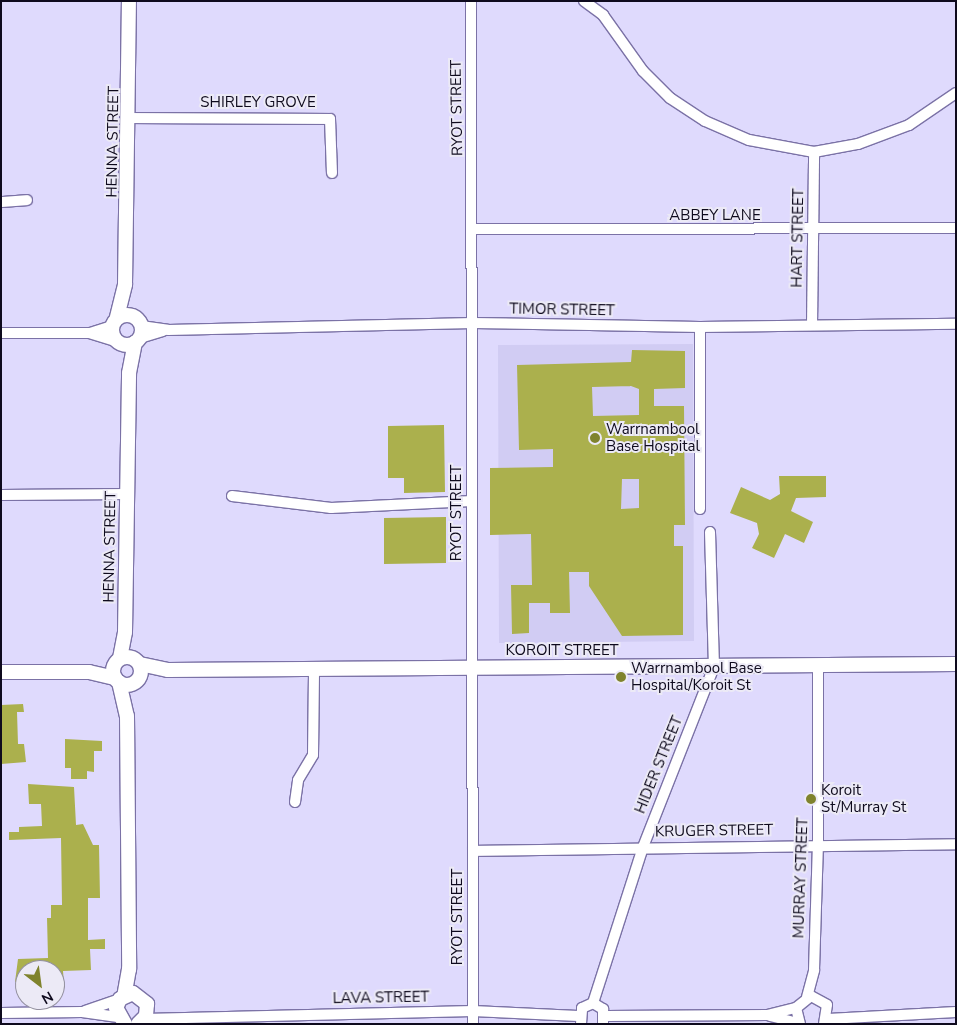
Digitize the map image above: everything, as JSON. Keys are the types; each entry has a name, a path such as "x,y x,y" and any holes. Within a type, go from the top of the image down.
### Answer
{"street":[{"name":"HENNA STREET","path":"127,661 125,632 131,335 125,284 130,118 129,1"},
{"name":"RYOT STREET","path":"470,1 474,229 472,322 473,1024"},
{"path":"584,1 603,15 649,78 686,109 749,140 814,152 888,135 936,110 956,93"},
{"name":"SHIRLEY GROVE","path":"130,118 330,119 332,173"},
{"name":"HART STREET","path":"812,325 814,152"},
{"path":"1,202 27,200"},
{"name":"ABBEY LANE","path":"474,229 814,232 956,228"},
{"name":"HENNA STREET","path":"115,322 125,284"},
{"path":"115,322 131,335"},
{"path":"115,322 131,335"},
{"name":"TIMOR STREET","path":"89,333 115,322"},
{"name":"TIMOR STREET","path":"1,332 131,335 168,330 472,322 700,328 956,324"},
{"path":"700,328 700,509"},
{"path":"1,495 127,494"},
{"path":"232,496 331,508 472,501"},
{"name":"HIDER STREET","path":"593,1003 643,848 714,667 710,532"},
{"path":"89,672 127,661"},
{"path":"1,1013 82,1012 122,1022 122,997 129,969 127,716 117,680 127,661"},
{"path":"127,661 137,681 127,716"},
{"name":"KOROIT STREET","path":"127,661 168,670 473,667 818,668 956,664"},
{"name":"MURRAY STREET","path":"818,668 818,844 814,970 819,998"},
{"name":"KOROIT STREET","path":"137,681 168,670"},
{"path":"295,802 298,780 313,755 314,670"},
{"path":"1,672 89,672 117,680 137,681"},
{"name":"KRUGER STREET","path":"473,851 818,844 956,844"},
{"path":"129,969 141,996 142,1020"},
{"name":"MURRAY STREET","path":"807,997 814,970"},
{"path":"82,1012 122,997 141,996"},
{"path":"580,1020 585,1005 593,1003 604,1020 767,1015 796,1008 807,997 819,998 827,1017 857,1014 956,1012"},
{"path":"767,1015 800,1023 796,1008"},
{"name":"LAVA STREET","path":"142,1020 184,1016 473,1011 580,1020"}],"shaded area":[{"name":"Warrnambool Base Hospital","path":"693,344 694,641 499,643 498,345"}],"building":[{"name":"Warrnambool Base Hospital","path":"632,350 685,351 685,388 654,389 654,406 684,406 685,525 674,525 674,546 683,546 683,635 622,636 589,586 589,572 569,572 570,613 550,613 550,603 529,603 529,633 512,634 511,585 532,585 531,534 490,535 490,468 553,467 553,449 519,450 517,365 631,362","holes":["631,386 639,389 639,415 593,416 592,387","622,479 639,479 639,508 621,509"]},
{"path":"444,425 445,492 404,493 404,478 388,478 388,426"},
{"path":"779,476 826,476 826,497 796,498 791,511 813,522 804,543 785,534 774,558 752,548 759,534 757,523 730,513 741,487 770,500 780,494"},
{"path":"446,517 446,563 384,564 384,518"},
{"path":"23,704 24,712 17,712 18,744 24,744 26,762 1,764 1,705"},
{"path":"65,739 102,741 102,751 94,751 94,772 87,771 87,779 71,779 71,768 65,768"},
{"path":"28,784 74,787 76,825 83,824 93,845 99,845 100,898 88,898 88,940 105,939 105,949 90,949 91,970 65,971 65,960 18,960 48,958 47,918 51,918 51,905 62,905 61,838 9,840 9,832 19,832 19,827 42,826 41,804 29,804"}],"place":[{"name":"Warrnambool Base Hospital","path":"595,438"},
{"name":"Warrnambool Base Hospital/Koroit St","path":"621,677"},
{"name":"Koroit St/Murray St","path":"811,799"}]}
